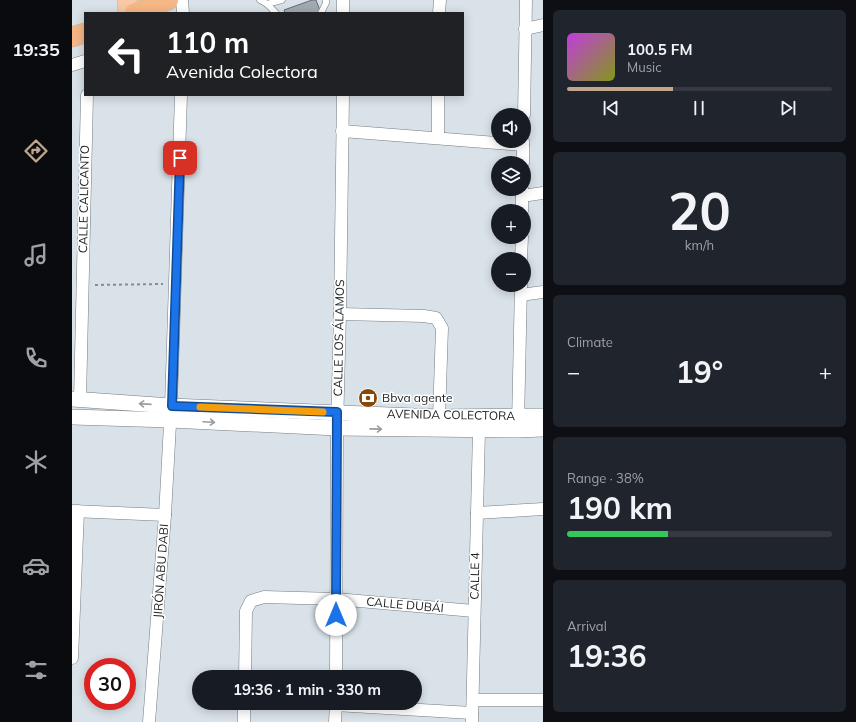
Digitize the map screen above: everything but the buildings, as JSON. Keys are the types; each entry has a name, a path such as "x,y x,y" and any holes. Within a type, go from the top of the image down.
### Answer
{"highway":[{"path":"137,12 168,0"}],"main road":[{"path":"127,0 127,12"}],"street":[{"path":"182,0 183,12"},
{"path":"343,0 343,12"},
{"path":"439,12 440,0"},
{"path":"524,108 526,0"},
{"path":"525,29 543,25"},
{"path":"72,65 84,61"},
{"name":"CALLE CALICANTO","path":"76,400 82,285 78,229 87,96"},
{"name":"JIRÓN ABU DABI","path":"149,722 165,515 171,413 181,96"},
{"name":"CALLE LOS ÁLAMOS","path":"336,670 337,412 340,314 342,96"},
{"path":"438,96 438,138"},
{"path":"342,131 491,141"},
{"path":"531,192 543,193"},
{"path":"531,291 543,292"},
{"path":"518,424 521,292"},
{"path":"340,314 424,316 436,318 442,328 440,417"},
{"name":"AVENIDA COLECTORA","path":"76,400 171,413 337,428 479,430 518,424 543,416"},
{"name":"AVENIDA COLECTORA","path":"72,417 171,413 337,412 440,417 518,424 543,429"},
{"name":"CALLE 4","path":"472,717 479,430"},
{"path":"477,512 543,509"},
{"path":"72,658 75,511 165,515"},
{"name":"CALLE DUBÁI","path":"244,670 246,611 251,602 264,597 336,599 474,611"},
{"path":"472,700 543,700"},
{"path":"244,710 244,722"},
{"path":"335,722 336,710"},
{"path":"399,710 472,717"}],"lane":[{"path":"260,0 267,4 275,12"},
{"path":"267,4 282,0"},
{"path":"322,12 326,0"}],"path":[{"path":"82,285 176,284"}],"slow traffic":[{"path":"200,407 323,412"}],"place":[{"name":"Bbva agente","path":"368,398"}],"route":[{"path":"180,158 172,406 337,412 336,615"}]}
